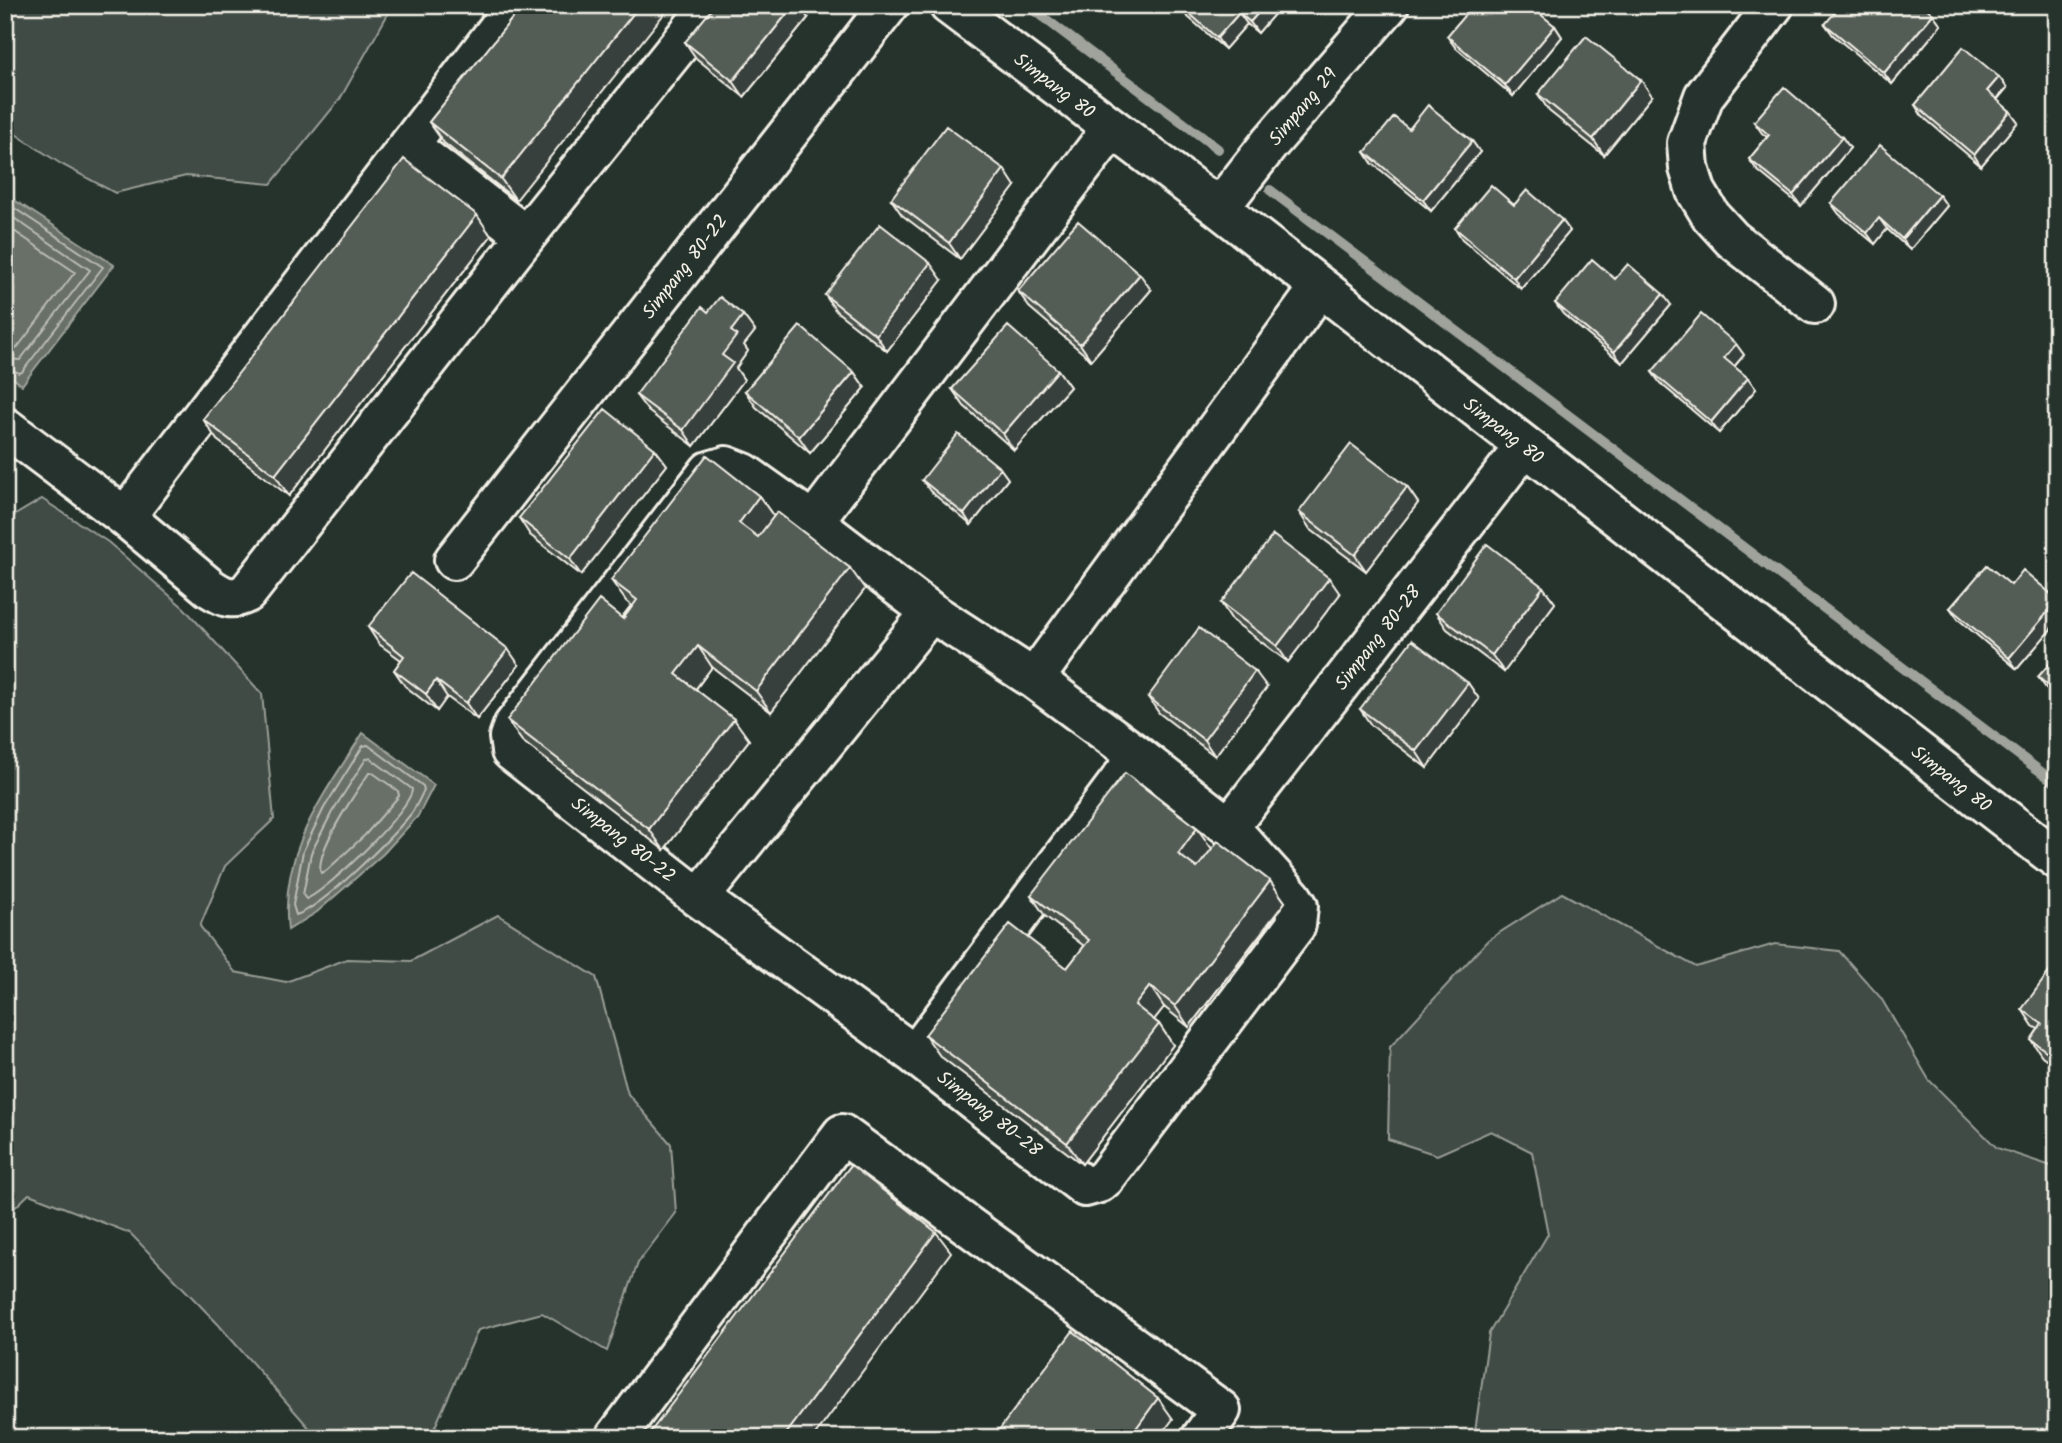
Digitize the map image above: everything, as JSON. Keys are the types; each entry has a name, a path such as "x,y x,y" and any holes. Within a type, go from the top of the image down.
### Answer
{"street":[{"path":"125,517 516,5"},
{"path":"5,427 125,517 210,588 225,597 236,598 247,593 526,236 711,5"},
{"name":"Simpang 80-22","path":"454,560 889,5"},
{"name":"Simpang 80","path":"949,5 1219,208 2057,859"},
{"name":"Simpang 29","path":"1219,208 1270,143 1389,5"},
{"path":"1774,5 1704,96 1687,143 1689,168 1696,191 1732,239 1815,304"},
{"path":"813,522 1112,128"},
{"path":"409,145 526,236"},
{"path":"1034,679 1320,287"},
{"name":"Simpang 80-28","path":"1229,827 1525,446"},
{"name":"Simpang 80-22","path":"699,898 512,751 509,737 513,726 709,471 726,467 744,473 931,612 1034,679"},
{"path":"931,612 699,898 915,1055 1138,756"},
{"name":"Simpang 80-28","path":"915,1055 1086,1187 1099,1183 1296,925 1297,906 1292,897 1229,827 1034,679"},
{"path":"619,1436 842,1134 1221,1410 1201,1438"}],"shaded area":[{"path":"5,5 393,5 340,99 271,184 186,176 115,193 61,164 5,127"},
{"path":"42,499 108,542 184,608 262,694 274,819 225,866 200,926 235,972 286,982 347,959 411,961 498,915 596,977 628,1094 671,1144 676,1213 638,1263 607,1351 542,1313 478,1330 430,1438 318,1438 217,1323 130,1233 29,1194 5,1217 5,521"},
{"path":"1562,893 1696,967 1775,944 1839,951 1881,998 1929,1080 1997,1148 2057,1168 2057,1438 1474,1438 1489,1333 1548,1234 1532,1152 1491,1131 1437,1155 1388,1139 1390,1047 1488,940"}],"water":[{"path":"5,194 114,265 22,385 5,372"},
{"path":"363,733 434,785 418,816 383,854 317,912 288,930 287,901 297,850 319,802"}],"building":[{"path":"523,5 640,5 501,179 429,122"},
{"path":"715,5 794,5 733,81 685,42"},
{"path":"1180,5 1265,5 1250,22 1239,13 1217,38"},
{"path":"1473,5 1481,5 1491,13 1497,5 1529,5 1555,26 1505,85 1447,36"},
{"path":"1841,5 1923,5 1933,14 1884,73 1825,24"},
{"path":"1586,36 1641,80 1593,139 1538,94"},
{"path":"1963,47 1999,77 1987,91 2010,111 1974,155 1915,105"},
{"path":"1784,87 1842,137 1793,195 1749,159 1769,135 1754,122"},
{"path":"1428,105 1472,141 1423,200 1365,152 1394,117 1409,129"},
{"path":"946,126 1004,169 949,243 891,199"},
{"path":"1880,145 1939,195 1902,239 1879,218 1867,233 1831,203"},
{"path":"404,159 477,215 275,475 203,419"},
{"path":"1491,185 1514,205 1527,190 1562,220 1514,278 1455,228"},
{"path":"1078,221 1140,274 1080,344 1018,291"},
{"path":"880,224 930,263 876,335 825,295"},
{"path":"1592,259 1615,279 1628,264 1663,294 1614,352 1555,303"},
{"path":"720,297 743,315 731,331 737,335 722,355 733,363 683,430 636,395 702,307 708,312"},
{"path":"1701,314 1736,344 1724,358 1748,378 1711,422 1652,372"},
{"path":"800,326 854,372 799,437 745,391"},
{"path":"1008,326 1058,370 1003,434 952,389"},
{"path":"2057,408 2057,423 2049,418"},
{"path":"605,409 655,449 570,559 519,518"},
{"path":"958,434 1000,468 964,514 922,480"},
{"path":"1351,444 1407,487 1355,555 1299,512"},
{"path":"707,455 759,496 739,523 758,537 777,512 850,568 756,691 698,646 676,674 734,719 649,829 507,720 599,600 623,619 637,600 611,580"},
{"path":"1273,535 1329,578 1277,646 1221,603"},
{"path":"1487,544 1543,587 1492,655 1436,613"},
{"path":"1987,565 2011,585 2023,570 2057,599 2009,658 1950,608"},
{"path":"411,573 508,649 466,703 436,680 426,694 394,670 404,656 368,627"},
{"path":"1199,628 1255,671 1204,740 1148,697"},
{"path":"1412,640 1468,683 1416,751 1360,709"},
{"path":"2057,655 2057,693 2038,677"},
{"path":"1125,773 1197,828 1178,854 1197,868 1218,841 1270,881 1175,1006 1150,986 1135,1005 1159,1024 1067,1143 925,1035 1010,924 1067,968 1089,940 1031,895"},
{"path":"2052,968 2057,972 2057,1059 2031,1040 2042,1024 2022,1009"},
{"path":"851,1165 936,1232 783,1438 646,1438"},
{"path":"1073,1331 1158,1398 1129,1438 993,1438"}],"waterway":[{"path":"1027,5 1218,149"},
{"path":"1270,190 2057,784"}]}
